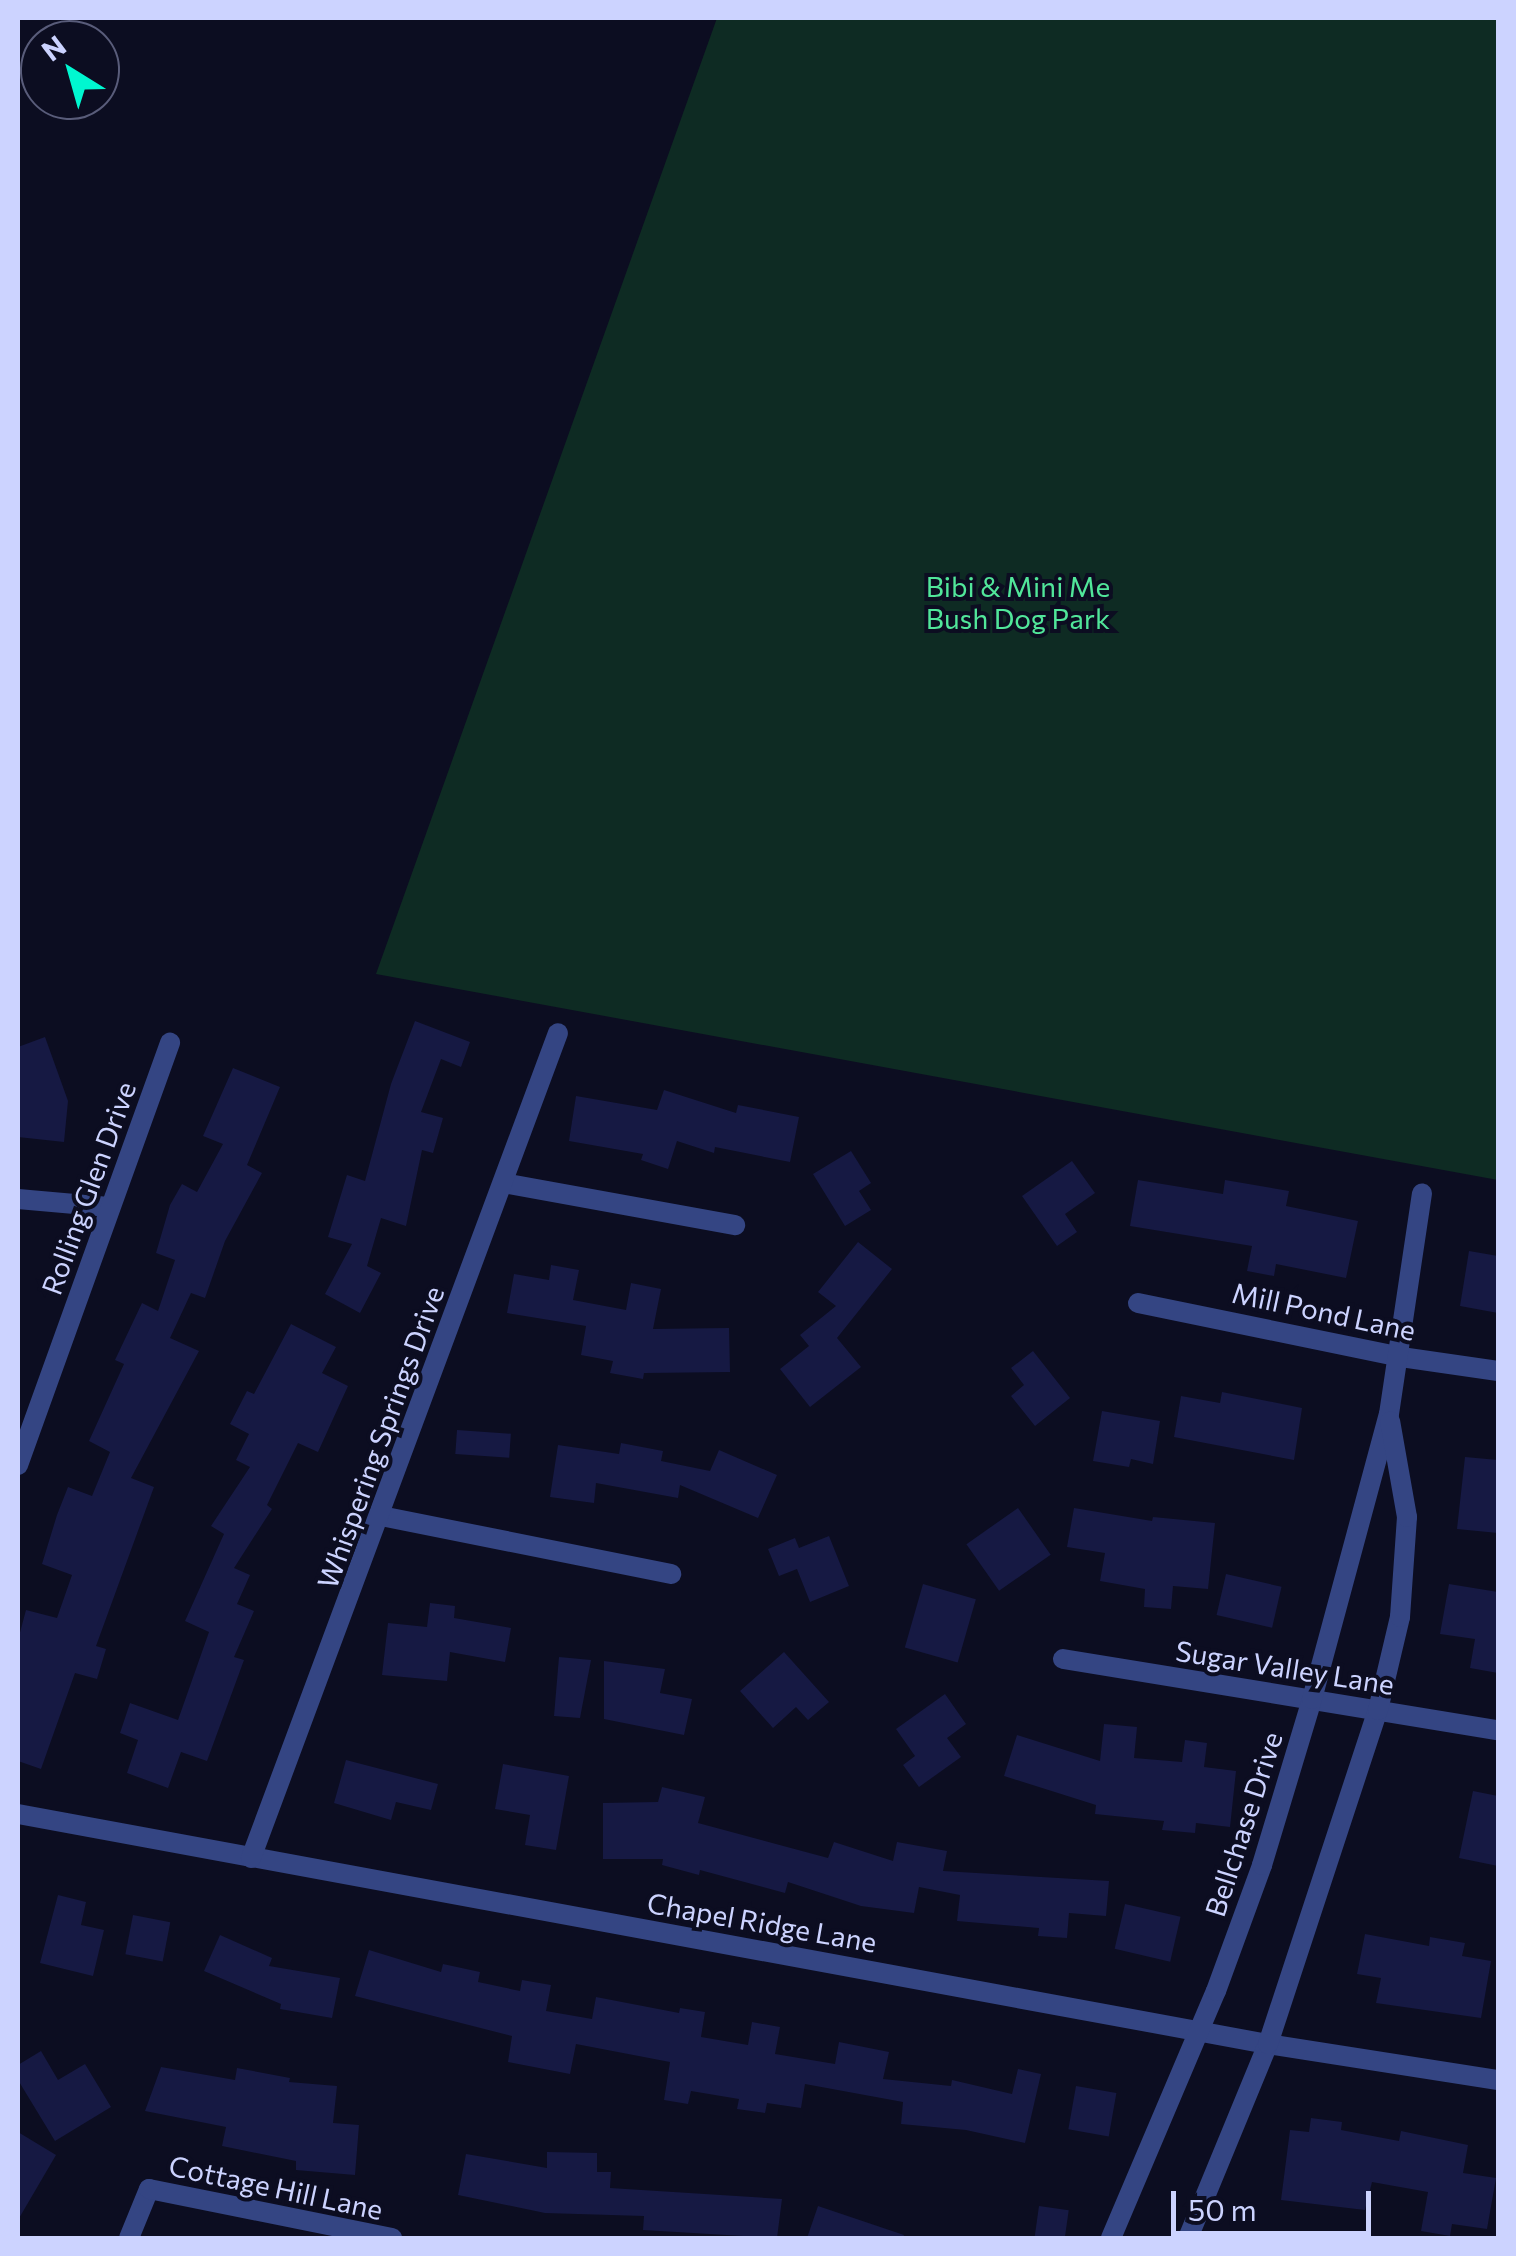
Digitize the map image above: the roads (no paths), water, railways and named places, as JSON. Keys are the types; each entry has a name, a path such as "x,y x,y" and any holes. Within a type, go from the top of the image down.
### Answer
{"street":[{"name":"Whispering Springs Drive","path":"251,1858 558,1032"},
{"name":"Rolling Glen Drive","path":"18,1465 170,1043"},
{"path":"503,1183 734,1225"},
{"name":"Bellchase Drive","path":"1112,2238 1201,2029 1262,1865 1312,1700 1389,1414 1401,1356 1422,1193"},
{"path":"18,1199 109,1207"},
{"name":"Mill Pond Lane","path":"1138,1304 1401,1356 1498,1371"},
{"name":"Bellchase Drive","path":"1188,2238 1268,2044 1378,1710 1400,1617 1407,1516 1389,1414"},
{"path":"381,1516 672,1574"},
{"name":"Sugar Valley Lane","path":"1063,1658 1498,1730"},
{"name":"Chapel Ridge Lane","path":"18,1814 1268,2044 1498,2080"},
{"name":"Cottage Hill Lane","path":"129,2238 150,2189 392,2238"}],"park label":[{"name":"Bibi & Mini Me Bush Dog Park","path":"1018,602"}]}
